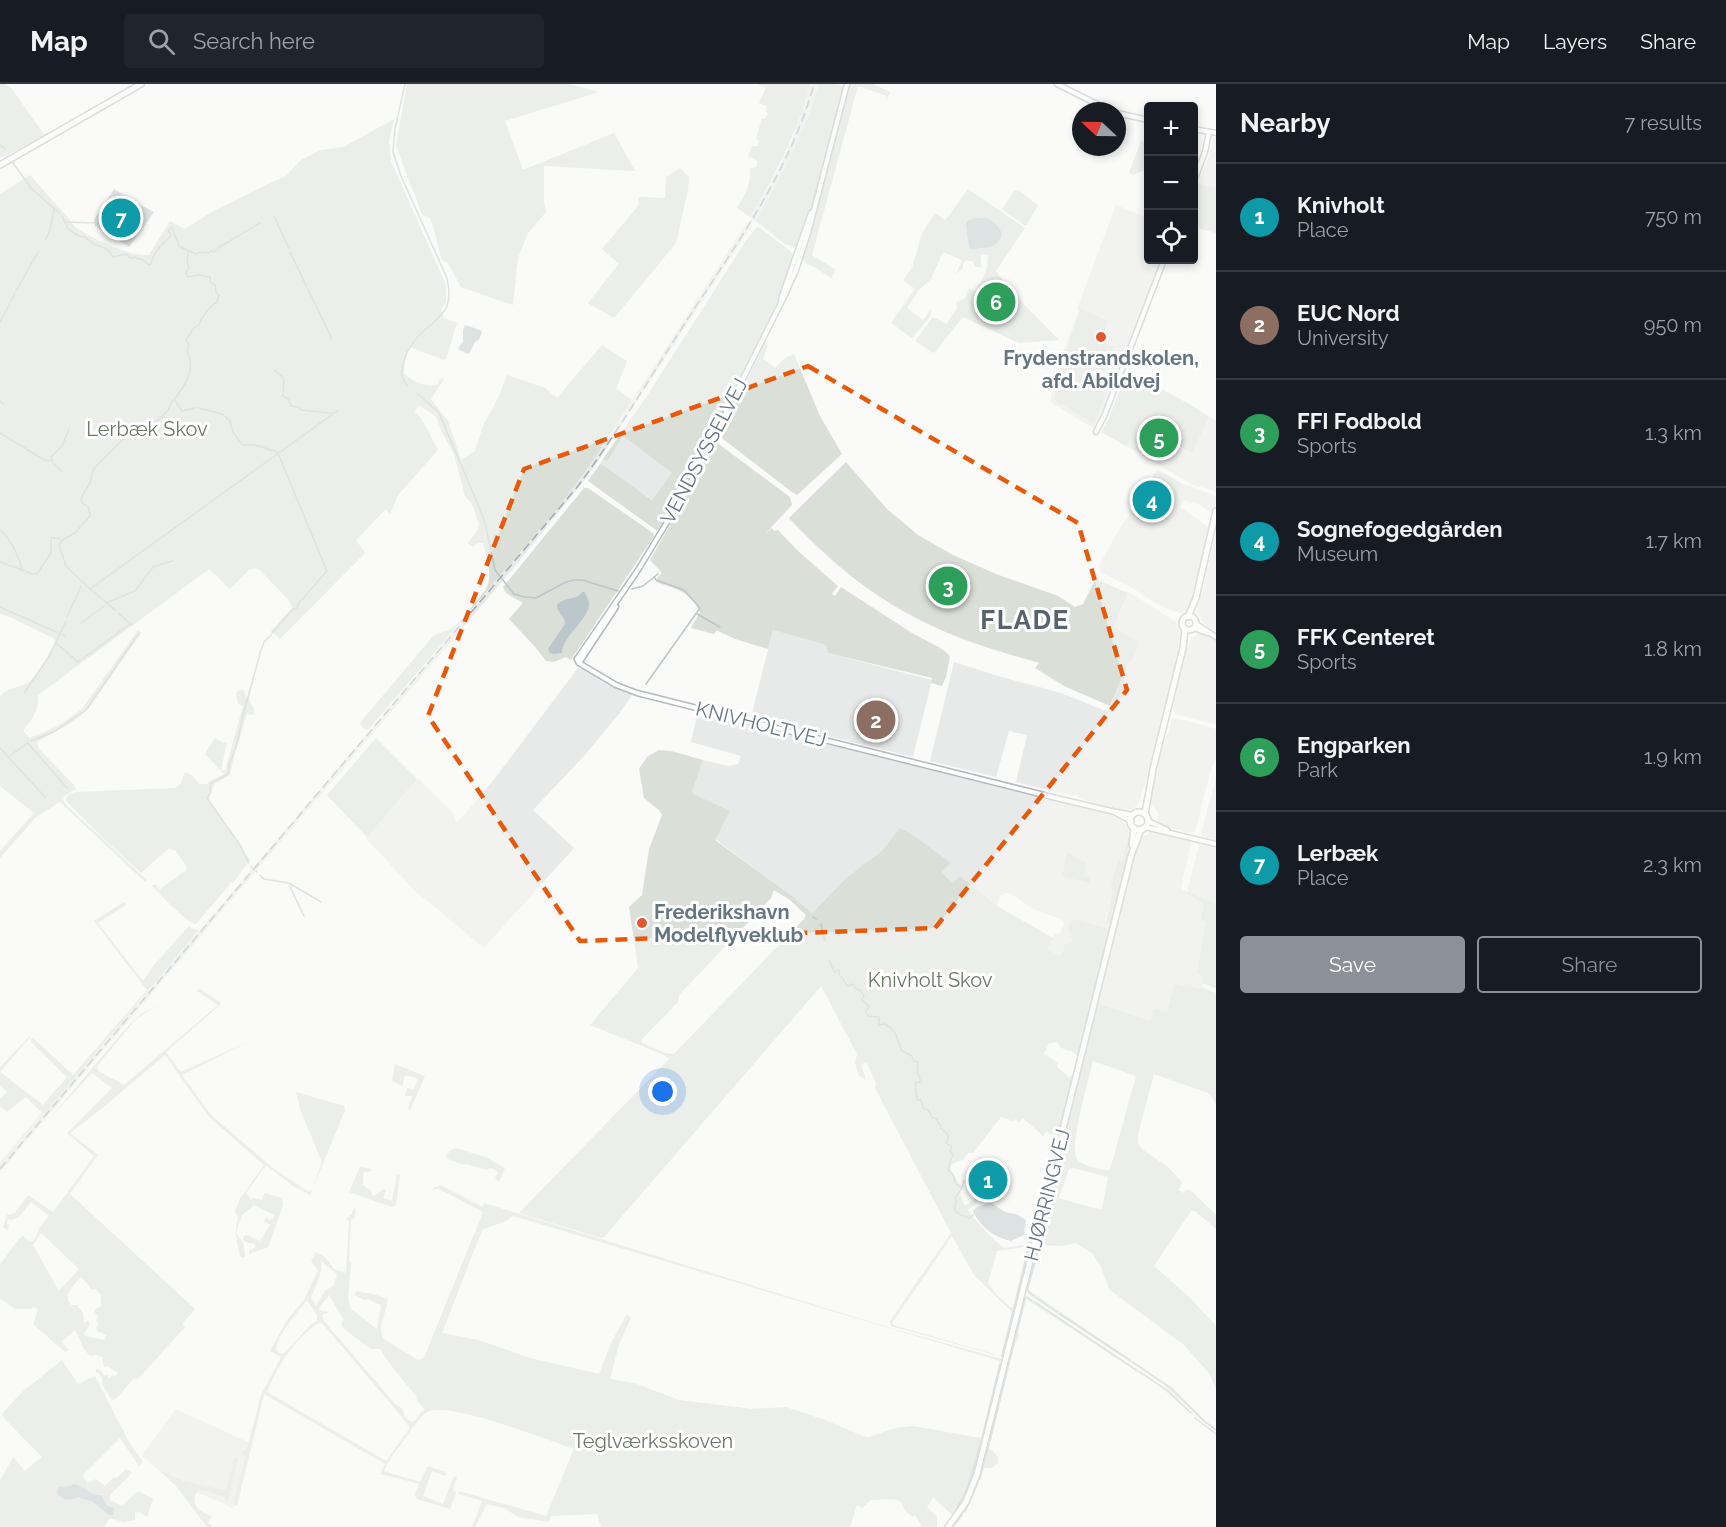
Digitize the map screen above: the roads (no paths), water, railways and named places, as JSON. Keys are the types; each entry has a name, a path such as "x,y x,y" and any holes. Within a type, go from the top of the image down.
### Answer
{"main road":[{"path":"0,165 141,84"},
{"path":"1148,821 1145,814 1149,786 1183,648 1191,628 1190,617 1216,511"},
{"path":"1210,540 1216,525"},
{"path":"1190,617 1184,619 1182,623 1191,628"},
{"path":"1140,828 1131,821 1149,786"},
{"path":"1136,813 1145,814"},
{"name":"HJØRRINGVEJ","path":"948,1527 966,1502 977,1474 1131,856 1140,828 1148,821"}],"street":[{"name":"VENDSYSSELVEJ","path":"579,661 689,486 784,297 808,233 847,84"},
{"path":"1057,84 1093,102"},
{"path":"1126,115 1144,119"},
{"path":"1198,130 1216,133"},
{"path":"1198,169 1209,132"},
{"path":"1096,432 1162,264"},
{"path":"1191,628 1216,637"},
{"name":"KNIVHOLTVEJ","path":"579,661 616,685 650,696 1111,811 1136,813"},
{"name":"KNIVHOLTVEJ","path":"1111,811 1131,821"},
{"path":"1148,821 1170,833"},
{"path":"1140,828 1216,844"}],"waterway":[{"path":"405,84 395,129 393,152 401,176 447,278 449,294 445,310 408,350 402,368 402,374 408,386"},
{"path":"0,145 5,149"},
{"path":"13,163 31,188 59,213"},
{"path":"46,239 54,209"},
{"path":"62,216 68,229 108,250 113,257 127,254 130,258 142,259 149,265 158,249 170,237 168,231 172,227 179,246 189,251 187,259 189,268 186,272 188,277 198,275 210,277 210,282 215,285 216,293 219,295 217,302 206,312 199,325 194,328 186,340 189,346 187,350 190,357 190,372 170,407 160,419 150,426 129,435 95,468 82,498 82,503 88,506 90,516 75,533 62,540 59,545 66,566 92,591"},
{"path":"274,216 289,249"},
{"path":"66,222 95,223"},
{"path":"218,248 260,223"},
{"path":"190,251 196,254 216,250"},
{"path":"17,289 38,252"},
{"path":"290,252 307,287"},
{"path":"308,289 332,339"},
{"path":"11,301 15,293"},
{"path":"0,322 10,304"},
{"path":"274,370 284,378 283,396 288,399 291,406 301,410 331,413"},
{"path":"417,393 439,413 485,523 495,570 514,594 536,598 574,580 582,580 618,591"},
{"path":"0,401 3,404"},
{"path":"175,401 182,411 195,408"},
{"path":"199,408 222,414 230,421 233,432 244,445 258,446 278,453 327,571 297,608 292,610 272,633"},
{"path":"90,589 337,411"},
{"path":"52,460 51,457 62,446 69,429"},
{"path":"0,433 46,461 52,460"},
{"path":"52,461 63,472"},
{"path":"0,529 14,548 22,570"},
{"path":"39,571 51,553 51,537 60,539"},
{"path":"106,603 135,591 153,567 172,561"},
{"path":"0,562 25,571"},
{"path":"27,572 38,573"},
{"path":"632,589 643,586 658,574"},
{"path":"646,684 700,608 684,590 656,580 654,577"},
{"path":"67,617 81,586"},
{"path":"94,592 115,610"},
{"path":"80,624 104,606"},
{"path":"0,607 65,636"},
{"path":"118,613 132,625"},
{"path":"697,614 720,627"},
{"path":"24,693 50,655 66,621"},
{"path":"56,643 78,662 130,624"},
{"path":"31,741 55,731 86,710 139,633"},
{"path":"210,784 228,774 261,650 264,642 271,635"},
{"path":"8,757 28,743 67,788"},
{"path":"0,748 45,797"},
{"path":"210,786 211,792 207,798 240,845 249,863"},
{"path":"260,875 264,879 289,883 321,902"},
{"path":"291,885 304,916"},
{"path":"821,924 825,941"},
{"path":"829,960 834,972 839,970 839,975 848,986 853,984 861,991 864,996 862,1000 869,1006 866,1011 868,1016 879,1017 879,1025 885,1024 892,1029 902,1051 918,1062 917,1072 920,1082 915,1083 917,1100 921,1100 923,1108 928,1110 941,1126"},
{"path":"941,1128 948,1135 946,1143 952,1147 950,1151 953,1155 949,1170 954,1176 955,1183 962,1188 955,1198 957,1202 955,1211 959,1214"},
{"path":"962,1188 964,1181"},
{"path":"1002,1356 1027,1256 1029,1238 1042,1196"},
{"path":"961,1215 970,1218 974,1214"},
{"path":"1034,1296 1027,1290 1046,1223"},
{"path":"1027,1297 1032,1301"},
{"path":"1010,1359 1025,1298"},
{"path":"1037,1298 1057,1312"},
{"path":"1035,1302 1136,1370"},
{"path":"1060,1314 1130,1360"},
{"path":"990,1440 1009,1362"},
{"path":"1133,1362 1171,1388 1216,1430"},
{"path":"982,1439 1000,1364"},
{"path":"1140,1372 1168,1391 1191,1413"},
{"path":"1195,1418 1216,1434"},
{"path":"955,1512 967,1489 981,1442"},
{"path":"979,1480 989,1444"},
{"path":"965,1512 978,1483"},
{"path":"953,1527 962,1515"}],"railway":[{"path":"0,1169 578,486 621,424 743,234 791,147 814,84"}],"place":[{"name":"Lerbæk","path":"121,218"},
{"name":"Engparken","path":"996,302"},
{"name":"Frydenstrandskolen, afd. Abildvej","path":"1101,337"},
{"name":"FFK Centeret","path":"1159,438"},
{"name":"Sognefogedgården","path":"1152,500"},
{"name":"FFI Fodbold","path":"948,586"},
{"name":"EUC Nord","path":"876,720"},
{"name":"Frederikshavn Modelflyveklub","path":"642,923"},
{"name":"Knivholt","path":"988,1180"}],"district":[{"name":"FLADE","path":"1025,620"}],"park label":[{"name":"Lerbæk Skov","path":"147,429"},
{"name":"Knivholt Skov","path":"930,980"},
{"name":"Teglværksskoven","path":"653,1441"}]}
